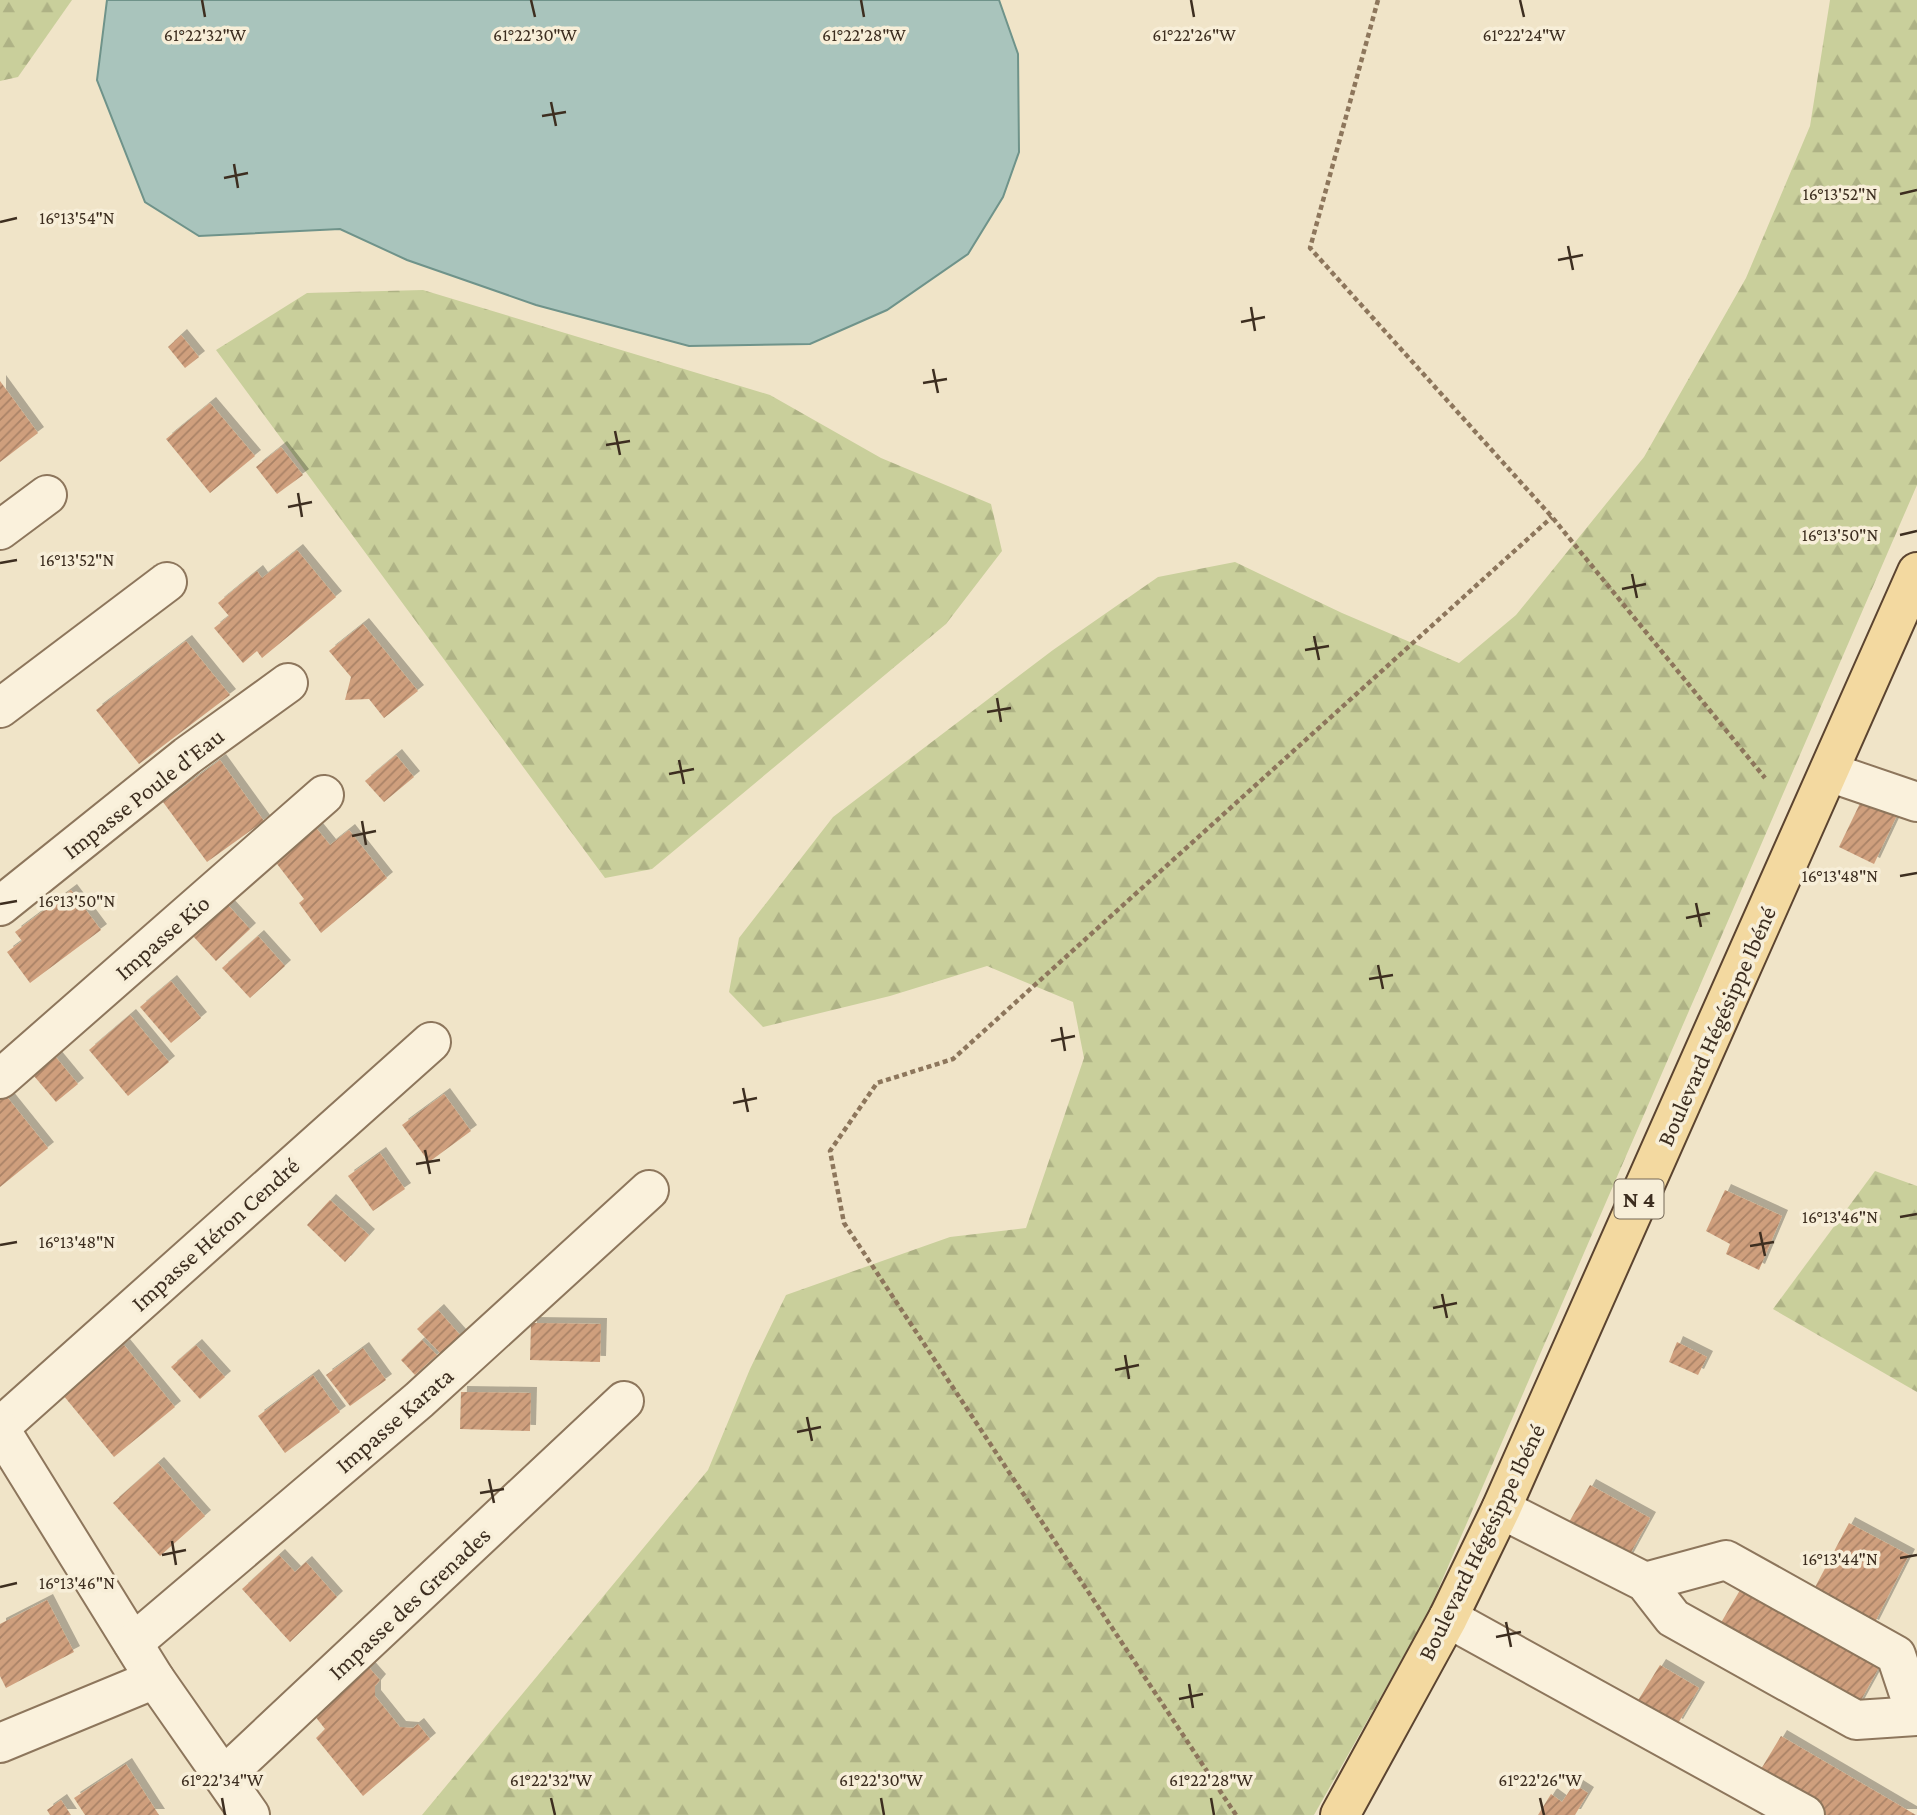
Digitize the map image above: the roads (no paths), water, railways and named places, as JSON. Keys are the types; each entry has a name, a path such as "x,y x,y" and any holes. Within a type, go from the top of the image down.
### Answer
{"main road":[{"name":"Boulevard Hégésippe Ibéné","path":"1340,1815 1448,1618 1501,1509 1917,572"}],"street":[{"path":"0,530 47,495"},
{"path":"0,708 167,582"},
{"name":"Impasse Poule d'Eau","path":"0,906 187,756 288,683"},
{"path":"1829,772 1917,802"},
{"name":"Impasse Kio","path":"0,1079 324,795"},
{"name":"Impasse Héron Cendré","path":"0,1428 431,1042"},
{"name":"Impasse Karata","path":"133,1643 419,1400 649,1190"},
{"name":"Impasse des Grenades","path":"224,1776 624,1401"},
{"path":"0,1428 155,1679 250,1815"},
{"path":"1501,1509 1645,1581 1673,1619 1856,1720 1917,1716 1896,1655 1726,1560 1645,1581"},
{"path":"1448,1618 1804,1815"},
{"path":"0,1743 155,1679"}],"water":[{"path":"107,0 999,0 1018,54 1019,152 1003,197 968,254 887,310 810,344 689,346 536,305 407,260 340,229 199,236 145,202 97,80"}]}
